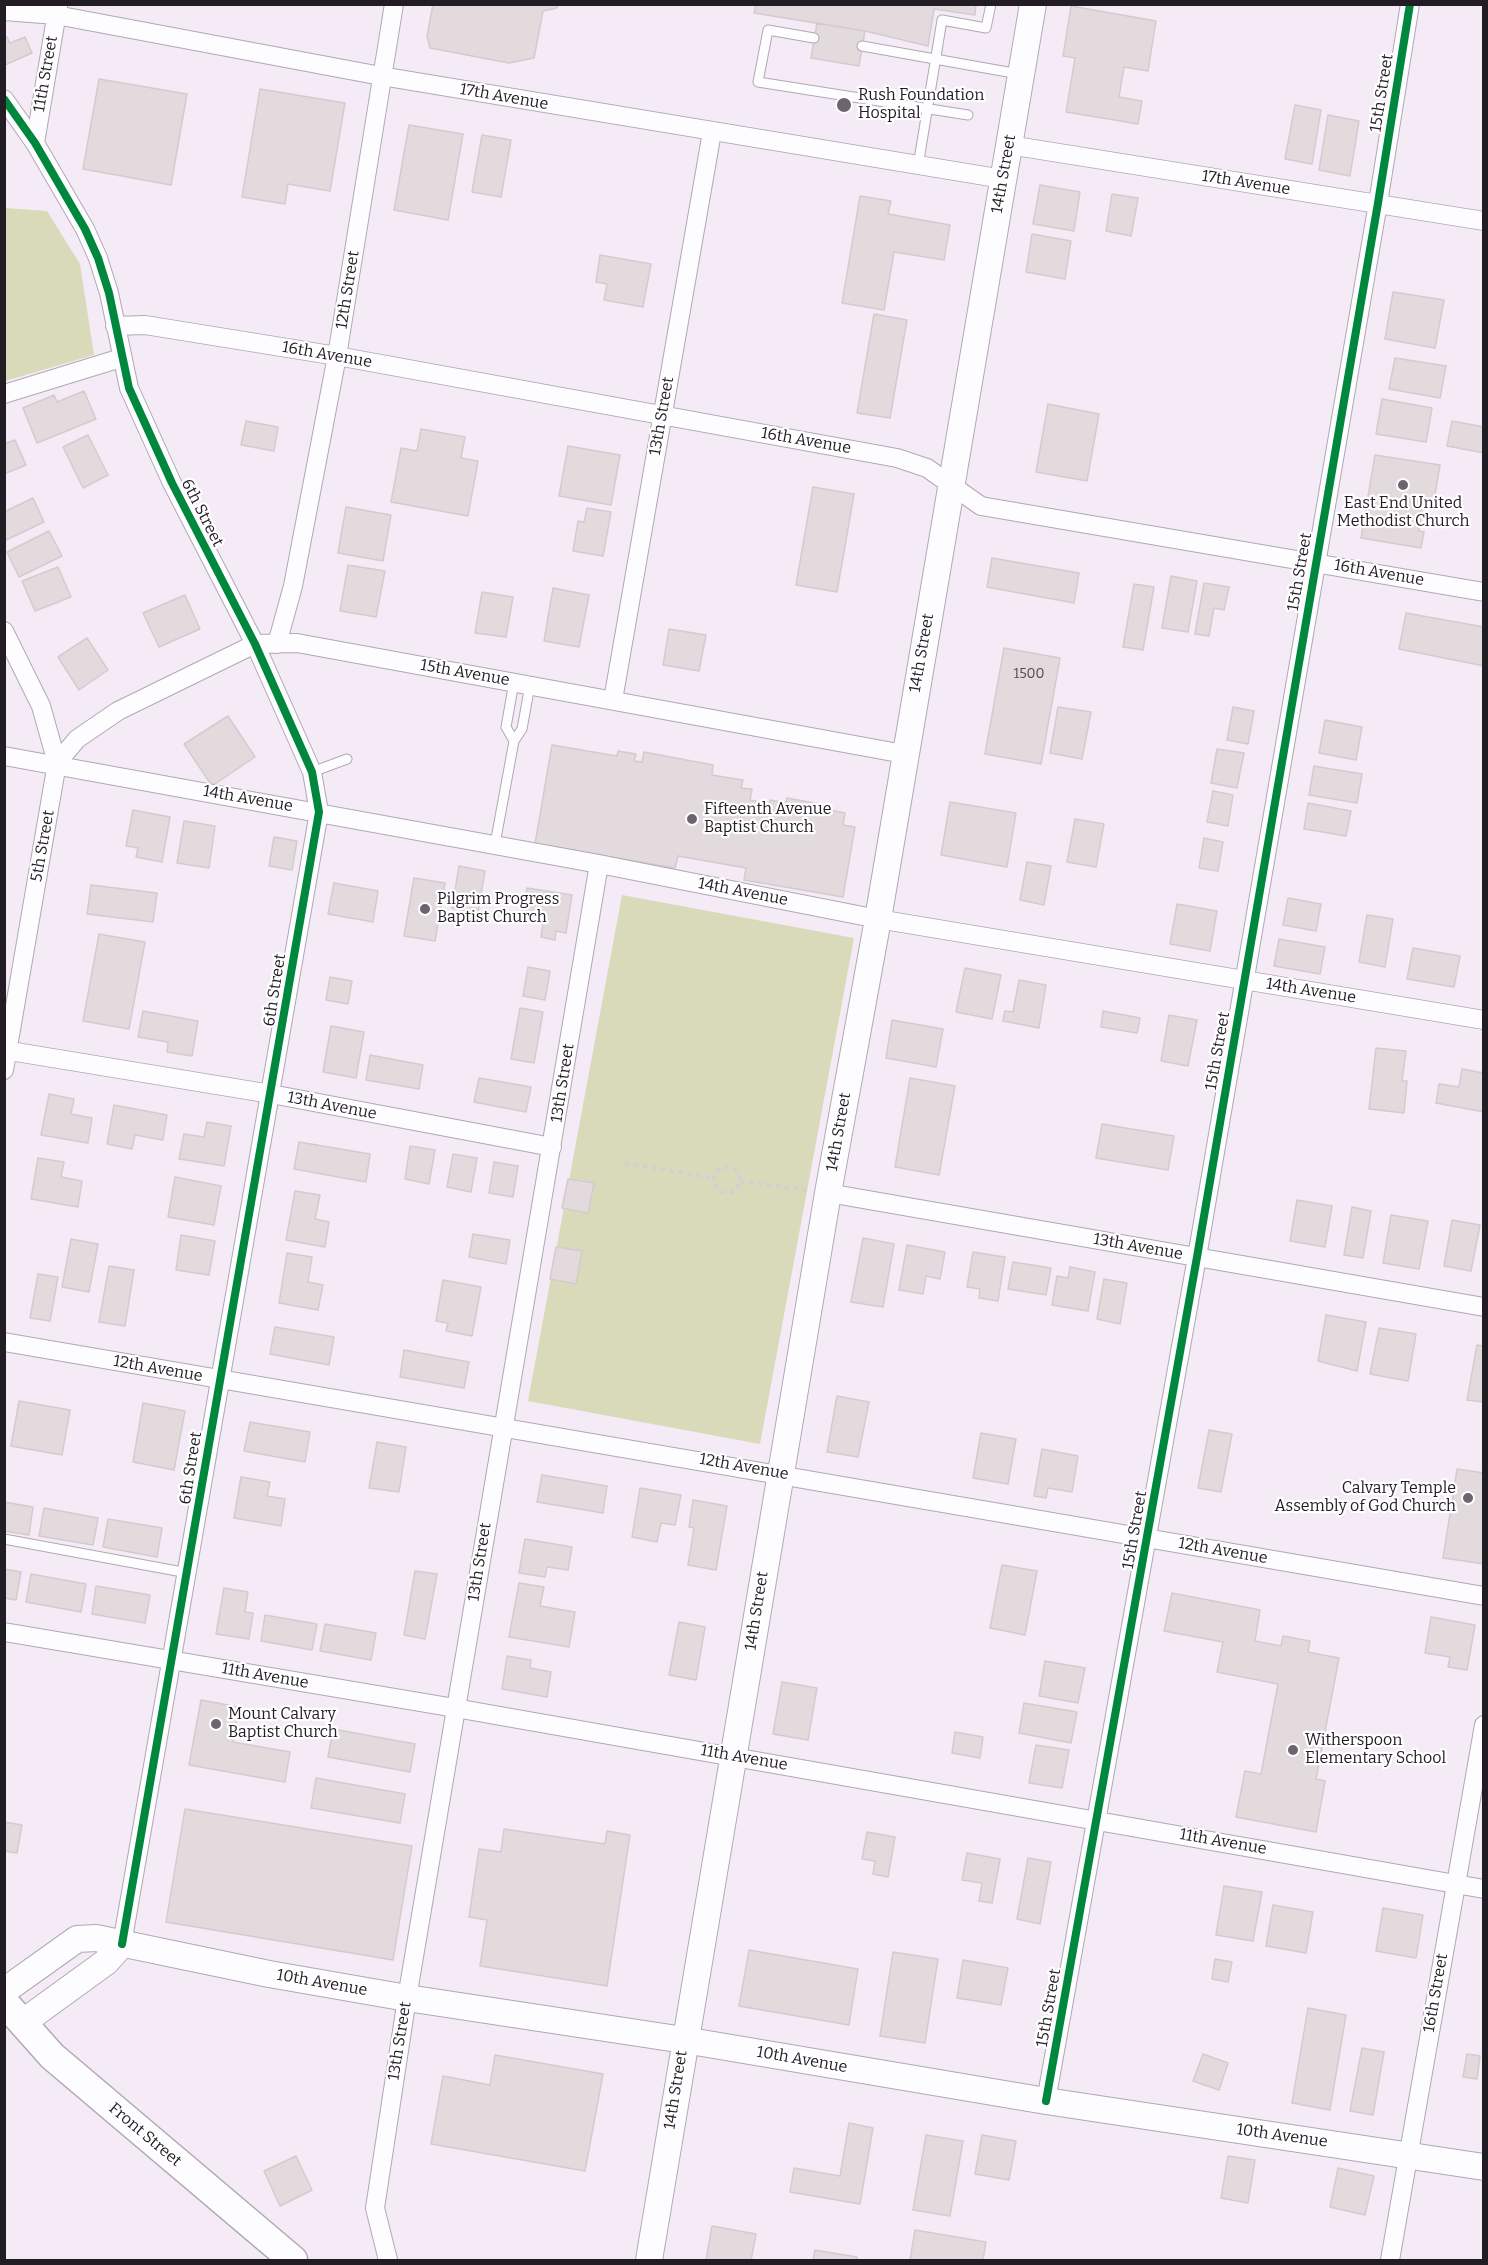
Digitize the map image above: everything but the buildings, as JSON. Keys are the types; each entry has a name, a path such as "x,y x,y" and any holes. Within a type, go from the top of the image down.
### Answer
{"main road":[{"name":"14th Street","path":"650,2260 684,2040 780,1474 878,919 904,754 1033,4"},
{"name":"10th Avenue","path":"4,1991 76,1940 96,1938 406,1998 684,2040 1046,2101 1484,2167"},
{"path":"13,2013 106,1962 122,1944"},
{"name":"Front Street","path":"13,2013 52,2056 293,2260"}],"street":[{"name":"12th Street","path":"277,644 293,586 337,356 394,4"},
{"name":"15th Street","path":"1046,2101 1197,1257 1378,203 1410,4"},
{"name":"17th Avenue","path":"4,11 57,10 381,76 1003,179"},
{"name":"11th Street","path":"35,143 57,10"},
{"name":"6th Street","path":"4,99 35,143 85,229 98,258 109,293 121,358 142,420 255,644 312,772 319,812 272,1094 219,1380 174,1660 122,1944"},
{"name":"13th Street","path":"613,700 712,132"},
{"name":"17th Avenue","path":"1009,145 1484,221"},
{"name":"16th Avenue","path":"115,326 145,325 337,356 897,458 927,468 950,487 981,506 1484,592"},
{"path":"4,394 121,358"},
{"name":"5th Street","path":"4,631 41,706 57,764 4,1070"},
{"name":"15th Avenue","path":"57,764 77,739 118,711 255,644 297,643 904,754"},
{"name":"14th Avenue","path":"4,756 495,844 878,919 1484,1020"},
{"name":"13th Street","path":"388,2260 375,2208 406,1998 599,864"},
{"name":"13th Avenue","path":"6,1050 272,1094 552,1148"},
{"name":"13th Avenue","path":"828,1193 1484,1307"},
{"name":"12th Avenue","path":"4,1342 1484,1596"},
{"name":"11th Avenue","path":"4,1632 456,1708 1484,1888"},
{"name":"16th Street","path":"1390,2260 1484,1725"}],"lane":[{"path":"918,166 938,58 943,16 986,28 991,4"},
{"path":"814,38 768,30 758,82 968,115"},
{"path":"862,46 938,58 1021,75"},
{"path":"514,741 506,727 522,684"},
{"path":"495,844 514,741 522,729 522,684"},
{"path":"312,772 346,759"},
{"path":"4,1539 188,1574"}],"path":[{"path":"625,1163 714,1178"},
{"path":"726,1167 735,1170 741,1181 737,1189 726,1194 718,1190 714,1178 718,1171 726,1167"},
{"path":"741,1181 828,1193"}],"green space":[{"path":"5,208 47,211 80,264 94,355 5,381"},
{"path":"622,895 854,938 760,1444 528,1401"}],"cycle path":[{"path":"1046,2101 1197,1257 1378,203 1410,4"},
{"path":"4,99 35,143 85,229 98,258 109,293 129,388 172,483 255,644 312,772 319,812 122,1944"}],"place":[{"name":"Rush Foundation Hospital","path":"844,105"},
{"name":"East End United Methodist Church","path":"1403,485"},
{"name":"Fifteenth Avenue Baptist Church","path":"692,819"},
{"name":"Pilgrim Progress Baptist Church","path":"425,909"},
{"name":"Calvary Temple Assembly of God Church","path":"1468,1498"},
{"name":"Mount Calvary Baptist Church","path":"216,1724"},
{"name":"Witherspoon Elementary School","path":"1293,1750"}]}
